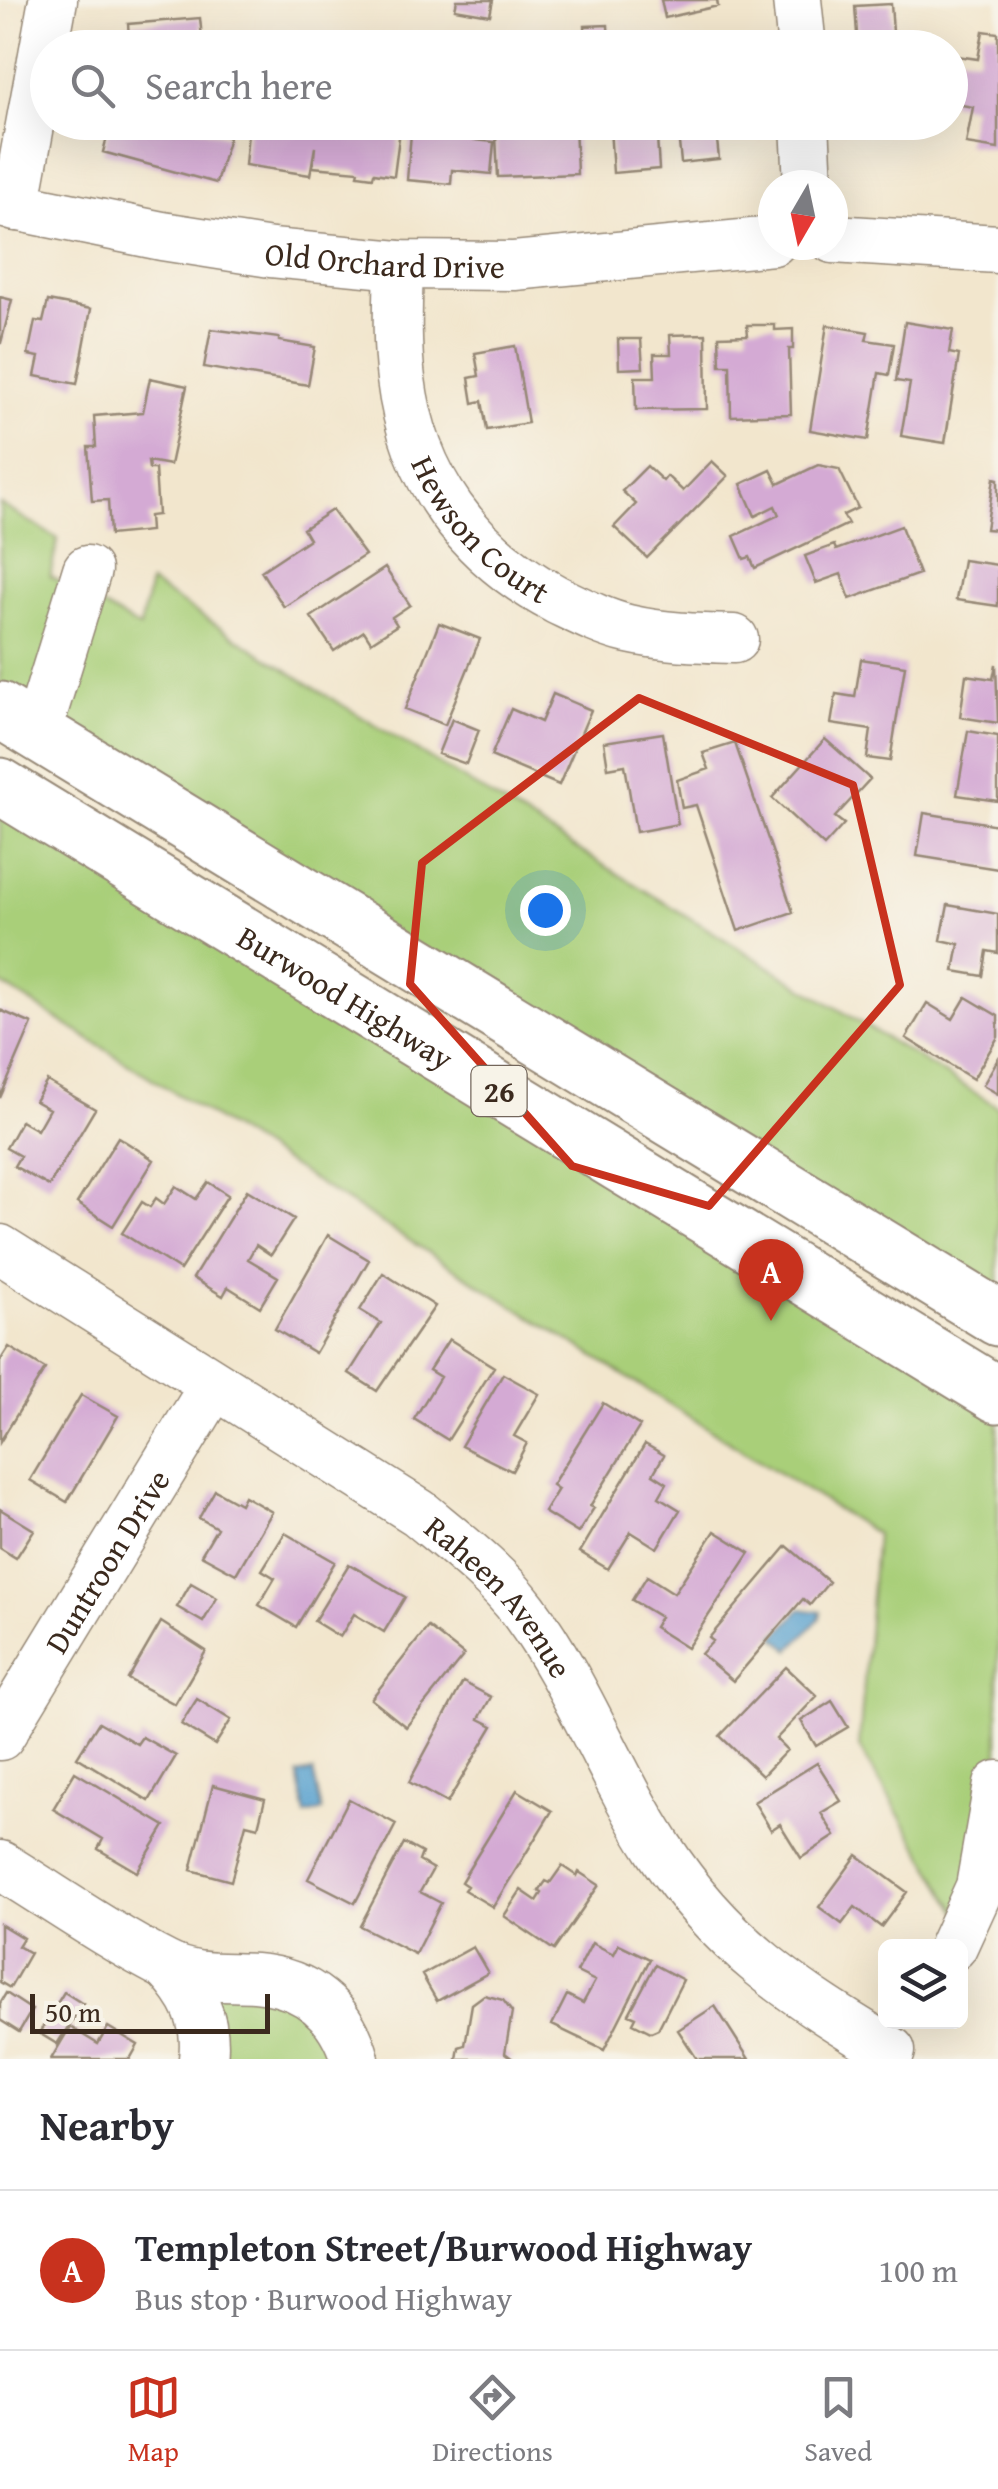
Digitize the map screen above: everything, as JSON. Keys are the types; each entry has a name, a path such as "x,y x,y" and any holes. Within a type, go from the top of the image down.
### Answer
{"highway":[{"name":"Burwood Highway","path":"18,721 998,1318"},
{"name":"Burwood Highway","path":"0,786 998,1395"}],"street":[{"path":"46,30 53,0"},
{"path":"797,0 800,30"},
{"path":"8,205 30,105"},
{"path":"806,140 807,170"},
{"name":"Old Orchard Drive","path":"8,205 271,253 399,265 514,266 758,242"},
{"path":"848,239 998,248"},
{"name":"Hewson Court","path":"399,265 398,334 408,414 430,479 470,537 518,576 586,614 624,628 671,637 734,639"},
{"path":"18,721 87,570"},
{"name":"Raheen Avenue","path":"0,1249 419,1513 488,1573 522,1608 556,1658 660,1850 708,1913 771,1975 801,1997 895,2044"},
{"name":"Duntroon Drive","path":"0,1736 214,1385"},
{"path":"956,1939 980,1887 998,1785"},
{"path":"0,1865 168,1966 204,1976 272,1980 308,1994 336,2016 346,2030 355,2059"},
{"path":"168,1966 195,2000 204,2040 203,2059"}],"highlighted area":[{"path":"639,698 853,785 900,985 709,1206 572,1166 410,984 422,863"}],"green space":[{"path":"0,504 58,539 50,576 140,628 150,583 998,1107 998,1318 0,710"},
{"path":"0,795 998,1395 998,1785 965,1924 859,1747 876,1534 0,983"},
{"path":"203,1977 256,1978 355,2059 203,2059"}],"water":[{"path":"801,1609 821,1612 820,1618 790,1650 775,1637"},
{"path":"313,1772 322,1811 306,1815 298,1775"}],"building":[{"path":"457,0 493,0 490,15 455,9"},
{"path":"661,0 717,0 718,6 665,18"},
{"path":"891,4 893,30 857,30 855,6"},
{"path":"200,18 201,30 128,30 128,24"},
{"path":"608,25 608,30 585,30 585,26"},
{"path":"983,31 998,33 998,149 966,144 973,107 968,106 968,58 978,59"},
{"path":"106,140 228,140 216,183 103,152"},
{"path":"247,140 399,140 394,176 374,173 373,177 358,175 359,171 313,167 315,147 310,175 245,165"},
{"path":"410,140 494,142 491,174 452,170 451,184 407,180"},
{"path":"496,140 576,140 577,174 498,177"},
{"path":"611,140 657,140 659,169 613,173"},
{"path":"679,140 717,140 719,159 681,163"},
{"path":"0,297 12,300 1,343 0,343"},
{"path":"48,301 91,309 77,384 35,376 39,357 28,355 35,321 43,322"},
{"path":"905,322 953,330 949,353 959,355 945,443 901,436 910,383 896,381"},
{"path":"747,325 793,329 793,349 789,349 791,414 731,416 730,365 720,365 719,336 748,335"},
{"path":"827,325 868,332 866,340 894,344 889,375 879,373 868,440 810,430"},
{"path":"211,329 315,347 308,385 204,367"},
{"path":"706,334 707,409 636,410 635,377 655,377 654,354 671,354 670,335"},
{"path":"618,339 641,339 643,368 619,369"},
{"path":"515,346 528,423 487,430 482,401 473,403 469,378 479,376 475,353"},
{"path":"150,378 187,386 170,465 148,461 149,469 155,469 158,515 149,516 150,531 110,535 108,500 92,501 88,447 96,447 94,416 143,412"},
{"path":"712,461 728,476 647,558 614,527 636,504 622,491 647,466 663,481 667,476 683,491"},
{"path":"818,465 839,469 858,508 843,515 848,524 755,568 750,557 744,559 734,536 779,515 775,506 755,516 741,484 771,470 778,484"},
{"path":"994,478 998,479 998,530 986,529"},
{"path":"332,510 365,555 284,607 261,571 309,539 303,529"},
{"path":"901,526 919,574 850,599 841,574 816,583 805,556 834,545 836,550"},
{"path":"963,560 998,565 998,606 956,600"},
{"path":"385,568 410,605 392,617 397,625 371,642 364,631 334,651 311,617"},
{"path":"439,623 480,639 445,725 405,709"},
{"path":"861,659 905,666 890,761 867,758 871,730 831,724 836,694 855,697"},
{"path":"996,664 998,723 960,717 966,675 993,679"},
{"path":"553,694 591,710 559,785 491,756 511,709 541,722"},
{"path":"452,719 479,730 466,764 438,754"},
{"path":"968,731 998,736 998,801 957,795"},
{"path":"663,733 678,824 636,832 625,765 608,768 604,742"},
{"path":"825,739 870,779 835,817 844,824 824,846 772,798"},
{"path":"735,743 793,912 738,931 696,805 682,808 677,780 709,769 703,753"},
{"path":"924,813 998,825 998,869 917,856"},
{"path":"948,905 998,914 998,953 987,951 983,976 954,971 959,944 941,940"},
{"path":"966,997 998,1016 998,1037 973,1079 906,1038 927,1003 953,1019"},
{"path":"0,1010 32,1024 0,1098"},
{"path":"998,1059 998,1094 983,1085"},
{"path":"47,1081 95,1109 49,1186 14,1166 20,1156 6,1148 21,1121 37,1130 49,1109 35,1101"},
{"path":"118,1137 154,1160 113,1226 77,1203"},
{"path":"208,1182 228,1195 180,1270 122,1233 142,1202 150,1207 156,1198 164,1204 176,1186 196,1199"},
{"path":"247,1190 294,1219 271,1255 256,1245 248,1259 278,1277 260,1307 228,1287 223,1296 193,1278"},
{"path":"328,1235 369,1260 315,1353 275,1329"},
{"path":"383,1273 435,1306 377,1391 349,1373 381,1323 360,1310"},
{"path":"449,1339 494,1367 448,1440 414,1419 440,1377 429,1370"},
{"path":"9,1347 45,1369 0,1442 0,1361"},
{"path":"503,1374 539,1394 514,1436 527,1443 512,1471 461,1446"},
{"path":"81,1395 118,1416 67,1502 30,1480"},
{"path":"603,1403 640,1426 590,1506 594,1508 578,1533 544,1512 558,1489 552,1485"},
{"path":"645,1444 664,1455 653,1474 667,1483 659,1497 680,1510 657,1548 631,1532 608,1569 580,1552"},
{"path":"215,1490 240,1504 244,1496 272,1512 236,1574 201,1555 217,1528 199,1518"},
{"path":"0,1509 34,1530 16,1558 0,1548"},
{"path":"715,1531 750,1553 687,1648 654,1627 660,1617 632,1600 647,1576 674,1593"},
{"path":"285,1533 335,1562 296,1627 259,1605 275,1578 262,1570"},
{"path":"787,1546 829,1582 810,1605 803,1599 733,1681 701,1654 713,1641 709,1638"},
{"path":"349,1564 405,1597 384,1632 354,1614 340,1637 314,1621"},
{"path":"191,1583 217,1598 203,1622 177,1607"},
{"path":"161,1622 206,1651 175,1704 128,1679"},
{"path":"428,1627 464,1655 406,1727 371,1699"},
{"path":"786,1667 817,1696 776,1739 787,1750 762,1776 720,1736"},
{"path":"463,1682 491,1697 479,1719 493,1726 447,1803 409,1782"},
{"path":"197,1699 231,1720 215,1745 181,1724"},
{"path":"832,1701 848,1727 816,1746 801,1721"},
{"path":"99,1722 137,1744 142,1737 176,1756 149,1801 77,1757"},
{"path":"817,1763 841,1801 821,1813 835,1836 801,1858 780,1824 771,1830 754,1802"},
{"path":"75,1772 165,1826 137,1872 98,1849 103,1839 53,1809"},
{"path":"213,1785 265,1799 258,1827 246,1824 231,1881 191,1870"},
{"path":"517,1790 552,1811 493,1907 464,1890 467,1886 461,1882"},
{"path":"349,1799 396,1824 355,1903 308,1879"},
{"path":"404,1843 422,1853 419,1861 433,1869 420,1892 441,1903 415,1954 360,1926"},
{"path":"857,1855 907,1892 881,1927 855,1907 842,1924 819,1907"},
{"path":"562,1866 599,1885 554,1950 504,1916 521,1890 537,1901 546,1881 550,1883"},
{"path":"0,1924 23,1938 18,1946 30,1953 10,1988 0,1982"},
{"path":"592,1943 614,1954 619,1944 650,1959 604,2050 552,2025 567,1995 583,2003 595,1981 577,1972"},
{"path":"473,1947 488,1973 437,2001 422,1975"},
{"path":"655,1965 683,1980 658,2029 651,2032 633,2023 636,2017 629,2014"},
{"path":"64,1992 83,2004 57,2044 39,2033"},
{"path":"6,1993 32,2010 19,2032 0,2020 0,2003"},
{"path":"484,1995 503,2000 512,2012 505,2053 513,2059 457,2059 459,2047 465,2045 472,2004"},
{"path":"715,2006 749,2059 697,2059 678,2030"},
{"path":"70,2027 98,2044 108,2027 138,2045 130,2059 51,2059"}],"place":[{"name":"Templeton Street/Burwood Highway","path":"771,1321"}]}
